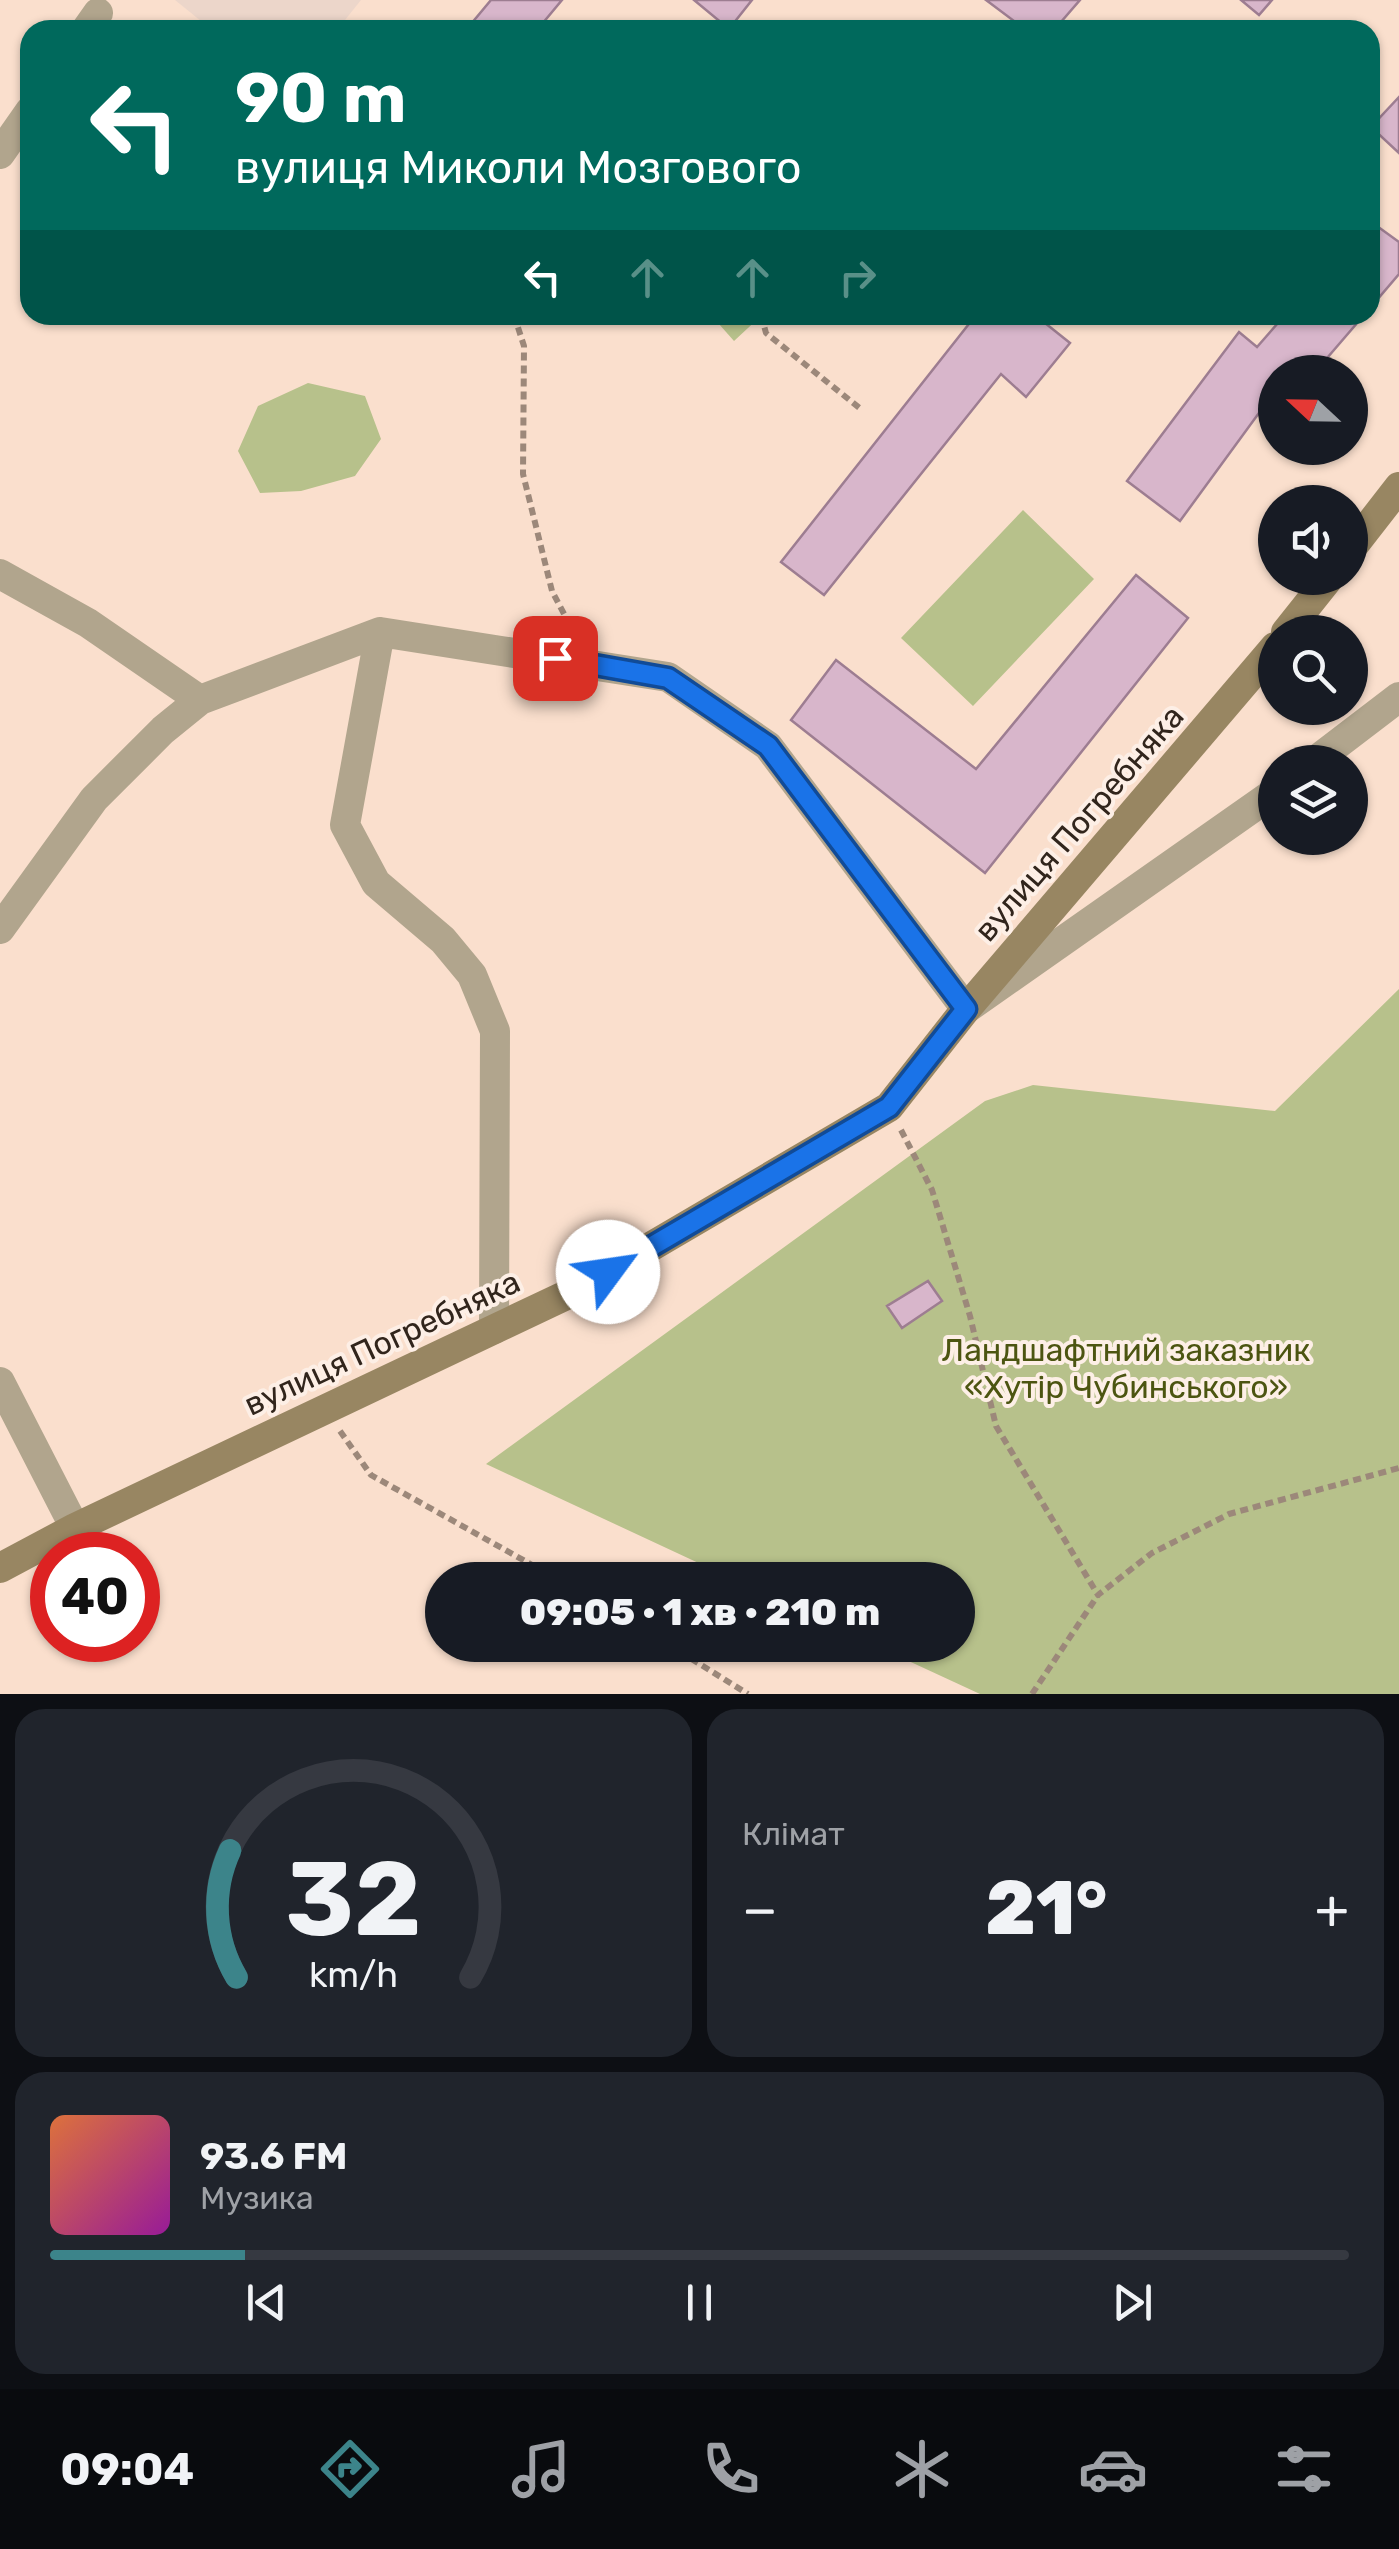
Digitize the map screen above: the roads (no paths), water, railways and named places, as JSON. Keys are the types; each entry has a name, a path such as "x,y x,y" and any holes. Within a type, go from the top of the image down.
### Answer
{"street":[{"path":"0,154 20,125"},
{"path":"1368,526 1399,486"},
{"path":"0,574 88,623 200,700"},
{"path":"1300,615 1315,595"},
{"path":"380,632 345,825 376,883 443,940 472,975 495,1031 494,1329"},
{"path":"0,929 94,798 163,730 200,700 380,632 668,678 768,746 966,1009 1258,804"},
{"name":"вулиця Погребняка","path":"0,1568 76,1528 577,1290 889,1107 966,1009 1258,668"},
{"path":"1336,745 1399,697"},
{"path":"0,1382 76,1528"}],"park label":[{"name":"Ландшафтний заказник «Хутір Чубинського»","path":"1126,1368"}]}
